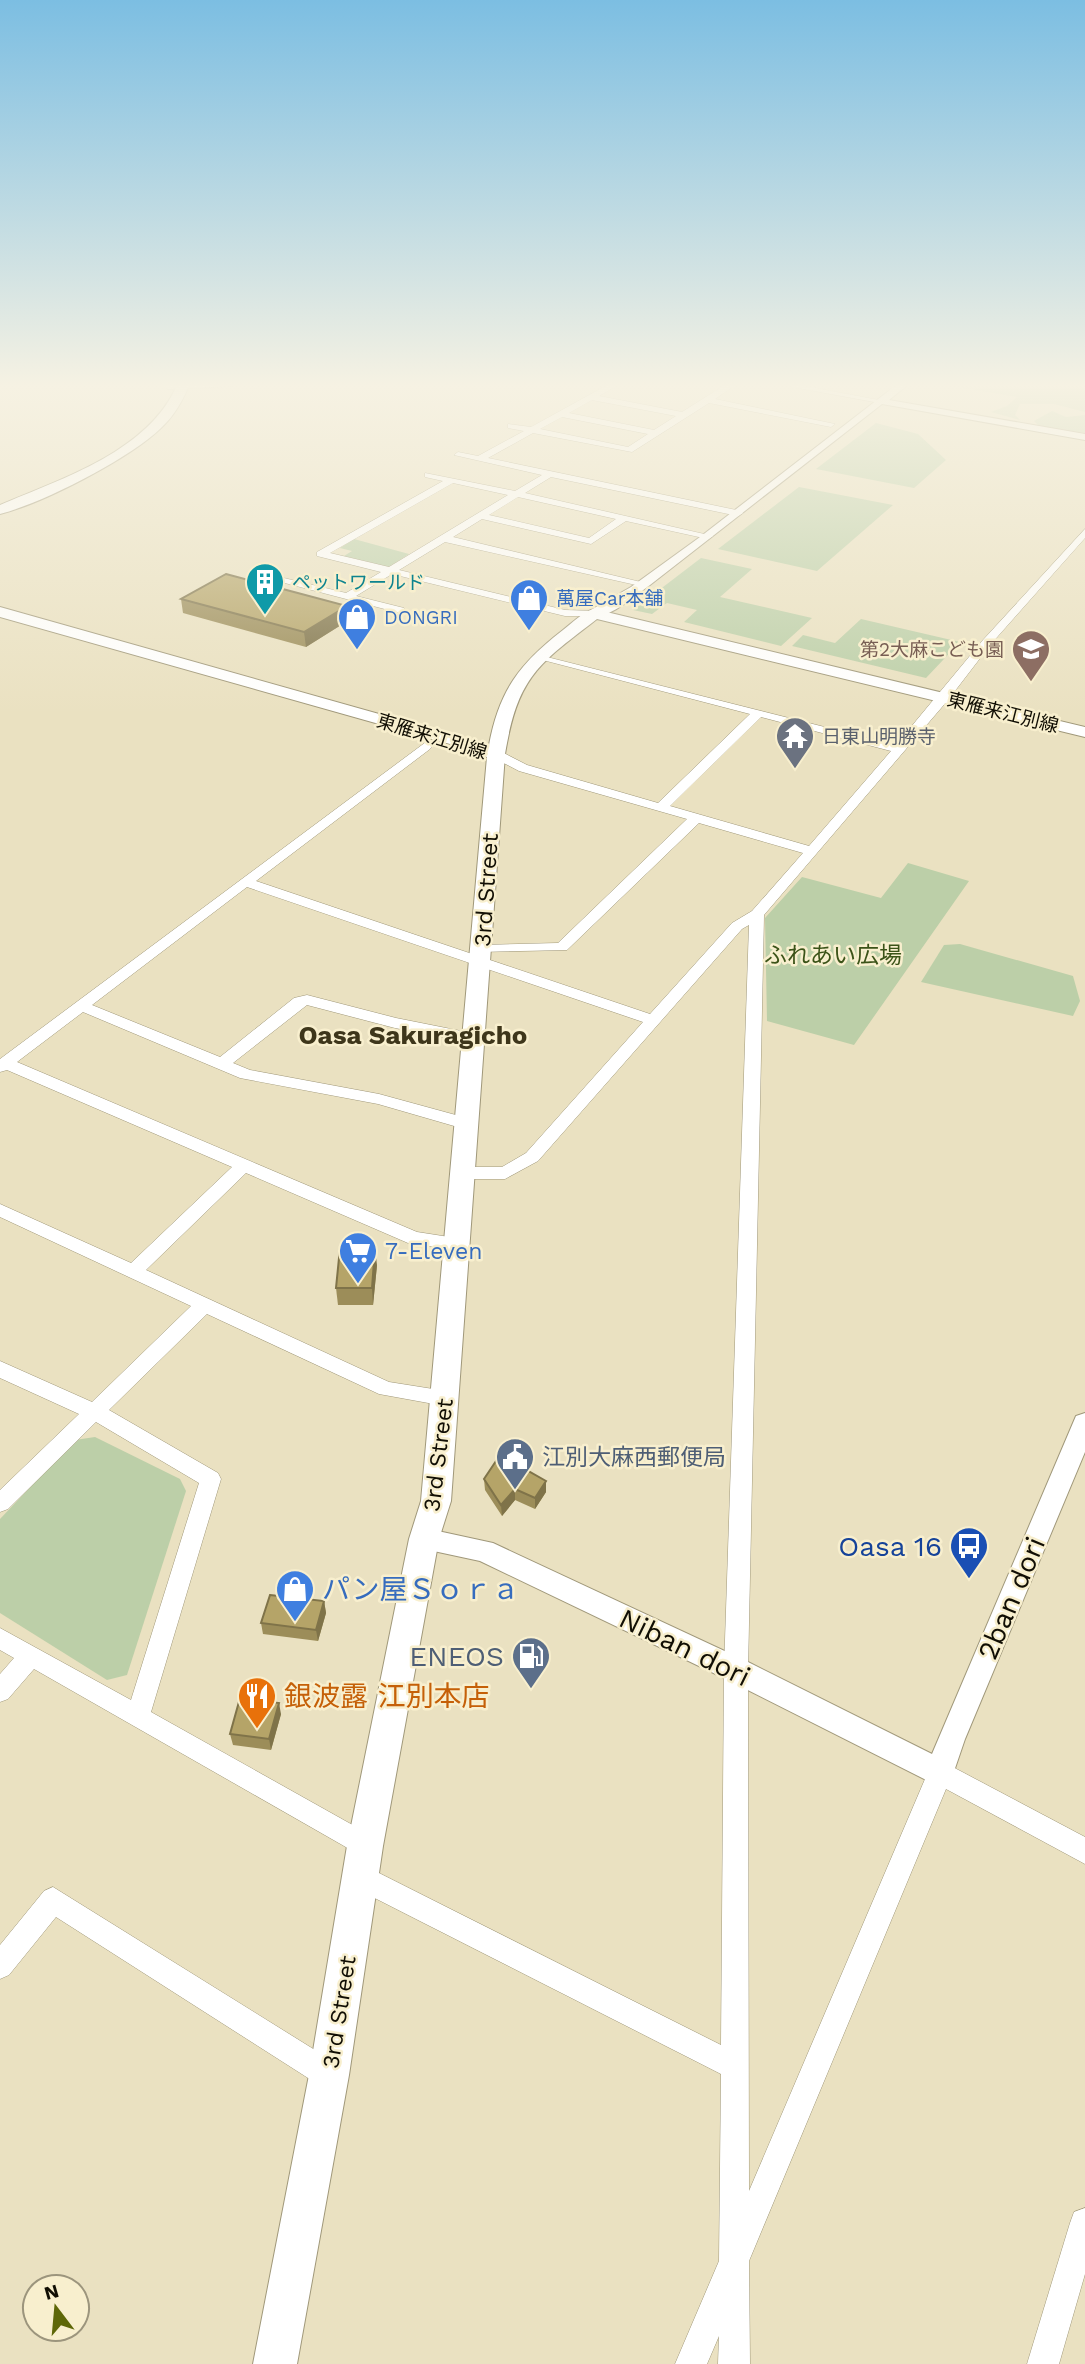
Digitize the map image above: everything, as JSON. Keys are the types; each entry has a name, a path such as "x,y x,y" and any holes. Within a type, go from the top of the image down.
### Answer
{"main road":[{"path":"0,501 18,493"},
{"path":"0,510 36,493"},
{"name":"東雁来江別線","path":"0,612 463,742 496,754"},
{"name":"東雁来江別線","path":"594,614 1085,732"},
{"name":"3rd Street","path":"275,2364 329,2075 363,1862 424,1539 436,1501 482,956 496,754 509,696 522,674 539,656 594,614"},
{"name":"東雁来江別線","path":"0,623 460,755 496,754"}],"street":[{"path":"428,493 321,554 565,613 594,614"},
{"path":"513,493 624,518 710,517 738,513"},
{"path":"622,493 710,517"},
{"name":"3rd Street","path":"594,614 612,606 763,493"},
{"path":"347,597 516,494"},
{"path":"481,516 591,541 624,518"},
{"path":"708,536 710,517"},
{"path":"673,544 710,517"},
{"path":"464,1173 505,1173 532,1157 737,926 757,914 944,697 987,642 1085,532"},
{"path":"443,538 629,577 641,585"},
{"path":"263,576 400,610"},
{"name":"3rd Street","path":"594,614 596,601 629,577"},
{"path":"539,656 898,749"},
{"path":"662,806 758,713"},
{"path":"3,1065 426,746"},
{"path":"496,754 523,768 812,851"},
{"path":"482,956 562,947 696,818"},
{"path":"245,882 482,956 653,1020"},
{"path":"734,2364 736,1670 757,914"},
{"path":"222,1064 299,1001 307,1000 395,1023 475,1038"},
{"path":"81,1006 246,1074 379,1099 468,1124"},
{"path":"3,1065 414,1238 456,1244"},
{"path":"133,1272 244,1165"},
{"path":"0,1210 386,1389 445,1398"},
{"path":"0,1503 204,1305"},
{"path":"0,1369 93,1412 211,1479 138,1717"},
{"name":"2ban dori","path":"940,1773 951,1739 1085,1423"},
{"name":"Niban dori","path":"424,1539 484,1551 736,1670 940,1773"},
{"path":"0,1639 138,1717 363,1862 736,2067"},
{"path":"0,1691 31,1656"},
{"path":"691,2364 940,1773 1085,1851"},
{"path":"0,1966 53,1900 329,2075"},
{"path":"1043,2364 1085,2223"}],"green space":[{"path":"791,493 832,493 893,505 817,571 718,549"},
{"path":"354,539 409,554 389,567 344,556 352,551 340,548"},
{"path":"701,558 752,569 720,597 812,618 781,646 684,622 697,610 667,603 652,614 633,610"},
{"path":"861,619 960,642 926,678 792,646 803,635 835,643"},
{"name":"ふれあい広場","path":"908,863 969,881 854,1045 767,1021 765,918 802,877 881,898"},
{"path":"960,944 1073,976 1080,1001 1073,1016 921,982 944,945"},
{"path":"95,1437 180,1479 186,1491 127,1675 107,1680 0,1613 0,1519 75,1440"}],"building":[{"path":"226,574 347,606 304,632 181,599"},
{"path":"340,1248 375,1248 372,1288 336,1288"},
{"path":"500,1455 546,1481 535,1498 515,1489 501,1505 484,1479"},
{"path":"270,1595 324,1601 316,1630 261,1623"},
{"name":"銀波露 江別本店","path":"240,1698 279,1703 269,1739 230,1734"}],"place":[{"name":"ペットワールド","path":"265,616"},
{"name":"萬屋Car本舗","path":"529,632"},
{"name":"DONGRI","path":"357,651"},
{"name":"第2大麻こども園","path":"1031,683"},
{"name":"日東山明勝寺","path":"795,770"},
{"name":"7-Eleven","path":"358,1285"},
{"name":"江別大麻西郵便局","path":"515,1491"},
{"name":"Oasa 16","path":"969,1580"},
{"name":"パン屋Ｓｏｒａ","path":"295,1623"},
{"name":"ENEOS","path":"531,1690"},
{"name":"銀波露 江別本店","path":"257,1730"}],"district":[{"name":"Oasa Sakuragicho","path":"413,1035"}]}
